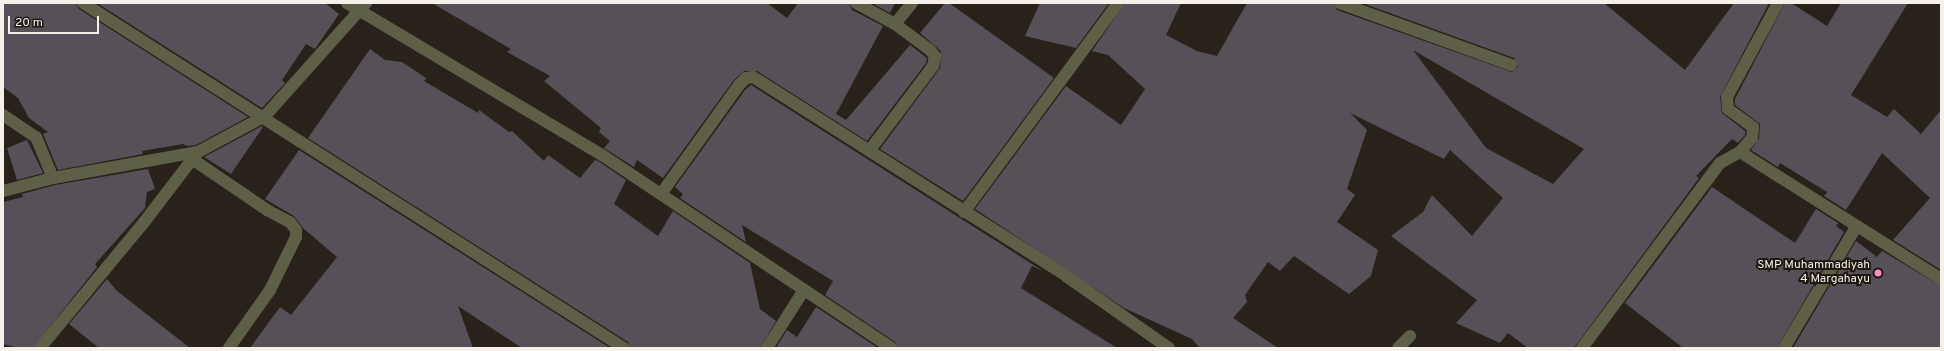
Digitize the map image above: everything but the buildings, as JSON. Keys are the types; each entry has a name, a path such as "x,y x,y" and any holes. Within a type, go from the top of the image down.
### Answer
{"street":[{"path":"83,3 142,42 264,116 624,348"},
{"path":"347,3 363,7 602,155 891,348"},
{"path":"856,3 895,24 930,50 934,56 933,66 870,150"},
{"path":"895,24 912,3"},
{"path":"964,212 1118,3"},
{"path":"1340,3 1511,65"},
{"path":"1582,348 1720,162 1740,152 1752,138 1753,127 1728,109 1727,97 1778,3"},
{"path":"3,191 53,178 195,156 264,116 363,7"},
{"path":"660,194 739,84 750,77 758,79 1066,276 1169,348"},
{"path":"3,115 36,137 53,178"},
{"path":"1740,152 1856,227 1941,279"},
{"path":"40,348 145,222 195,156"},
{"path":"195,156 267,210 290,222 296,230 296,237 270,290 229,348"},
{"path":"1784,348 1856,227"},
{"path":"767,348 804,290"},
{"path":"1398,348 1410,336"}],"place":[{"name":"SMP Muhammadiyah 4 Margahayu","path":"1878,273"}]}
